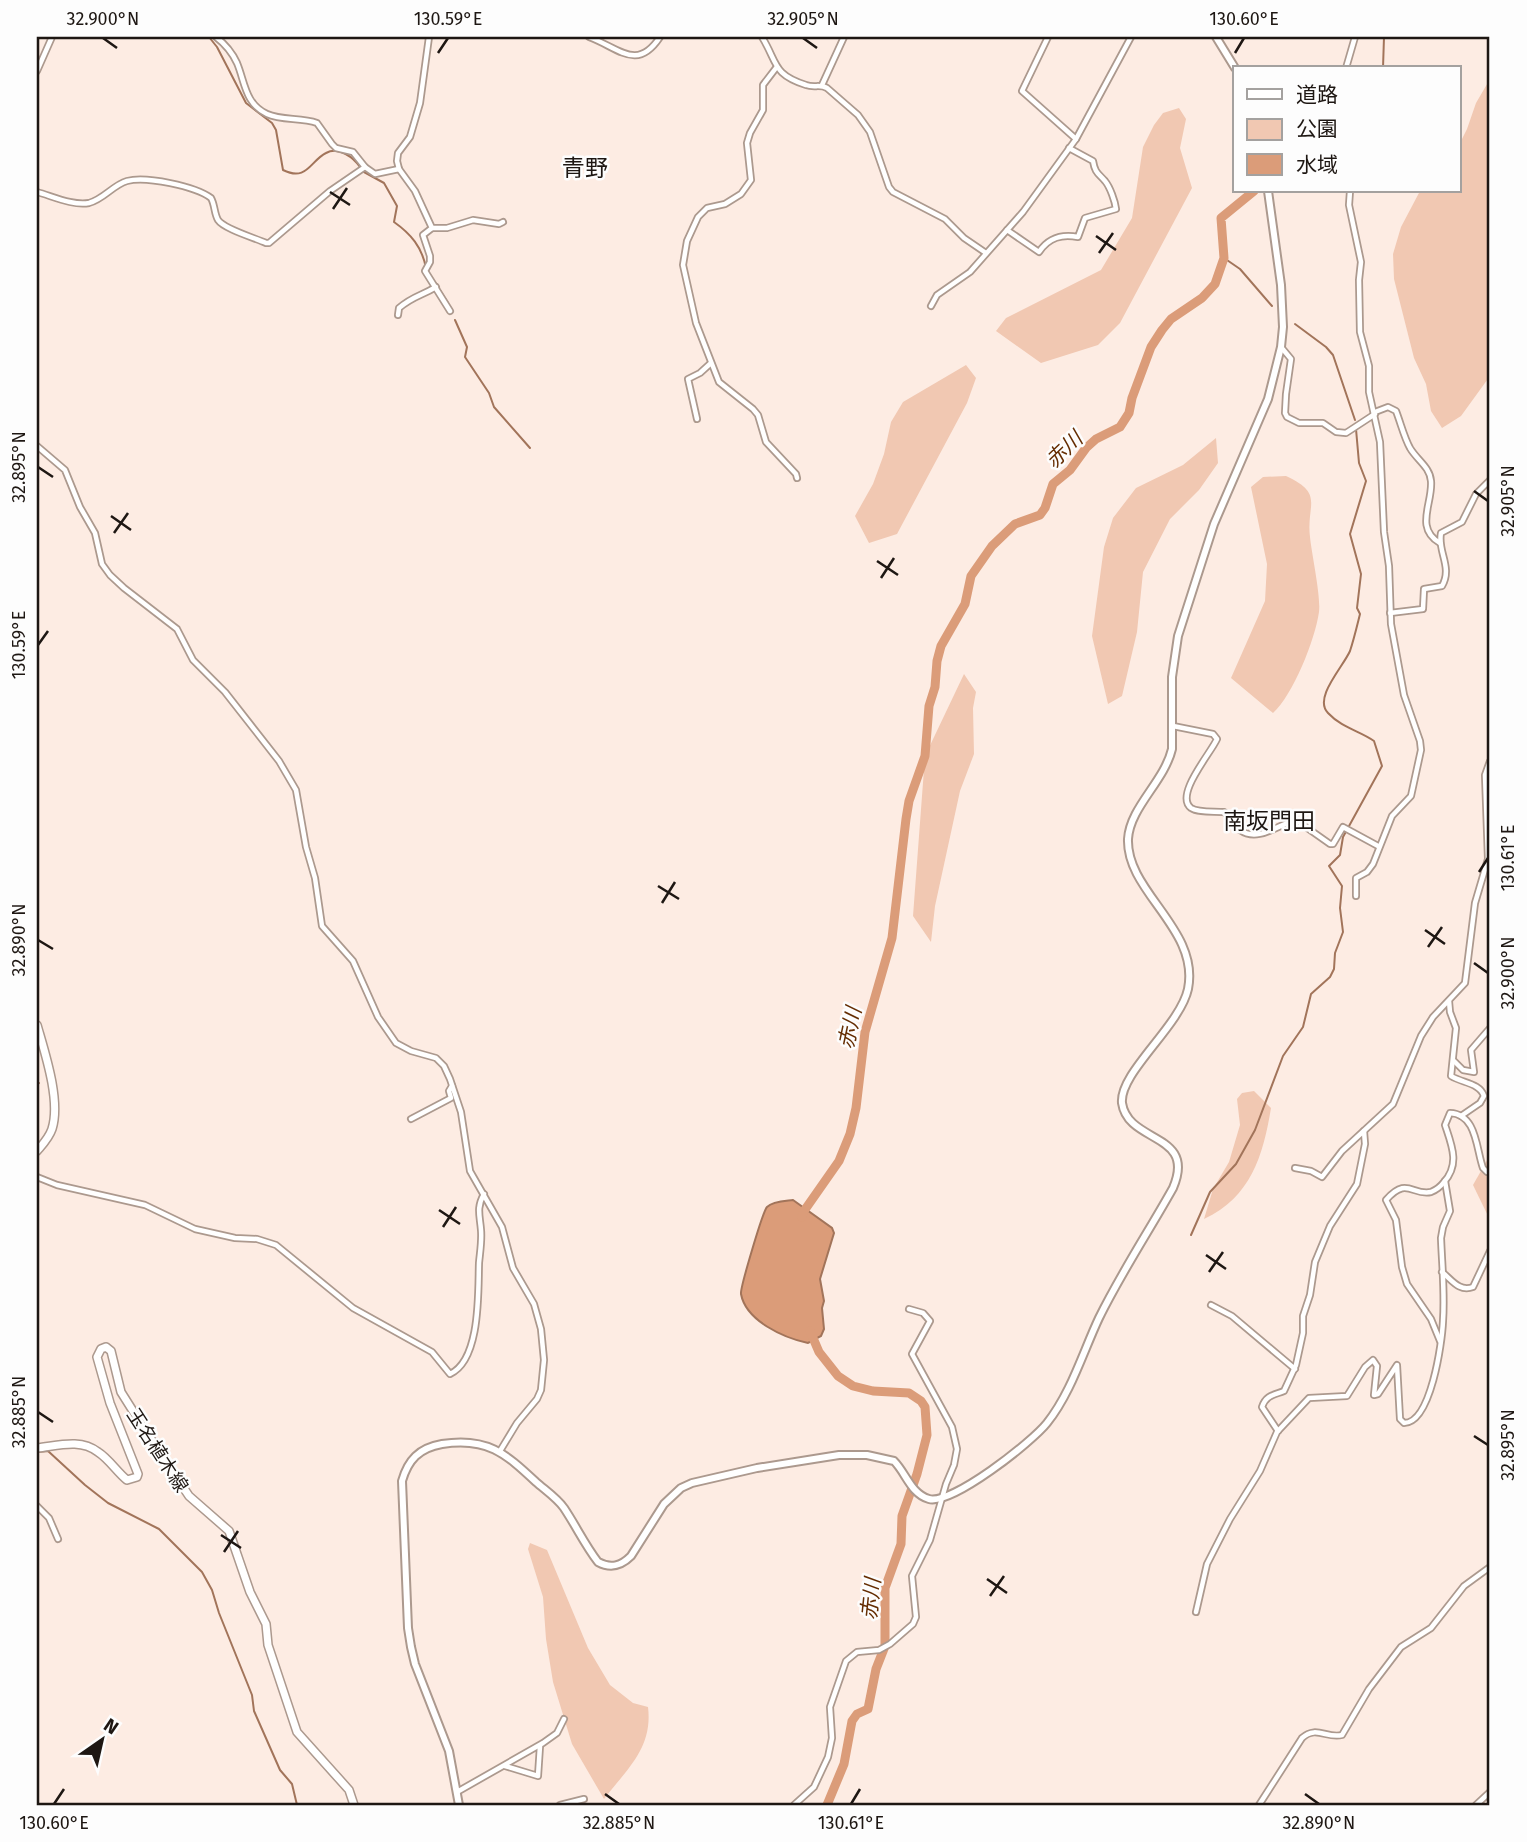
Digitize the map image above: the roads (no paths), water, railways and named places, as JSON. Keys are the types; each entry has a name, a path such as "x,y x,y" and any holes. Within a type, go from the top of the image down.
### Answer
{"main road":[{"path":"37,1025 48,1066 55,1116 50,1136 37,1151"},
{"name":"玉名植木線","path":"37,1448 86,1445 97,1451 127,1480 131,1481 137,1477 110,1403 97,1357 102,1349 111,1351 121,1392 143,1427 189,1496 229,1531 250,1592 266,1624 271,1655 297,1732 349,1790 354,1805"}],"street":[{"path":"37,71 52,37"},
{"path":"216,37 231,53 239,69 241,81 260,110 274,117 317,123 336,148 354,152 365,167 375,174 399,169"},
{"path":"429,37 421,103 410,137 398,153 399,169 415,191 432,228"},
{"path":"589,37 615,50 636,55 649,53 660,37"},
{"path":"762,37 771,50 776,68 806,85 822,85 865,123 893,192 945,219 964,238 986,253"},
{"path":"822,85 844,37"},
{"path":"1048,37 1022,90 1076,139"},
{"path":"931,306 937,295 970,272 1023,212 1076,139 1131,37"},
{"path":"1216,37 1234,66"},
{"path":"1347,66 1355,37"},
{"path":"776,68 763,85 763,110 747,143 751,180 747,188 725,204 703,211 692,225 683,270 696,323 722,386 758,415 766,442 797,478"},
{"path":"1007,230 1039,252 1052,238 1067,235 1079,237 1085,218 1115,209 1115,201 1106,182 1097,175 1093,161 1069,148"},
{"path":"37,192 80,204 100,199 125,181 179,185 211,198 215,214 222,225 269,243 330,191 365,167"},
{"path":"459,1805 449,1751 415,1664 408,1628 402,1481 411,1460 426,1448 435,1445 474,1443 500,1451 562,1506 598,1562 613,1567 631,1556 671,1496 681,1488 706,1478 839,1455 867,1455 886,1457 894,1461 921,1496 933,1500 943,1499 1011,1455 1033,1438 1049,1420 1069,1386 1100,1316 1178,1178 1178,1160 1174,1153 1162,1140 1136,1126 1122,1105 1127,1081 1177,1017 1188,984 1188,961 1181,941 1134,867 1129,850 1129,834 1136,814 1170,760 1173,726 1172,677 1178,636 1210,534 1268,399 1281,347 1281,285 1268,192"},
{"path":"1350,192 1349,205 1361,262 1360,332 1369,366 1369,392 1380,442 1390,613 1404,695 1421,750 1411,796 1392,817 1368,870 1356,878 1356,896"},
{"path":"450,311 426,267 430,256 423,235 432,228 447,228 472,220 499,224 503,222"},
{"path":"398,316 399,308 411,298 436,288"},
{"path":"1281,347 1291,359 1286,394 1287,417 1299,423 1323,423 1346,433 1388,407 1396,411 1411,449 1429,472 1431,480 1426,528 1440,544"},
{"path":"697,419 688,379 711,363"},
{"path":"37,446 65,470 80,507 95,533 102,564 110,575 177,629 193,660 225,692 279,761 296,790 306,847 315,877 322,926 353,961 378,1017 396,1043 439,1060 452,1085 461,1112 470,1171 502,1227 513,1268 534,1304 541,1329 543,1378 537,1399 517,1423 500,1451"},
{"path":"1390,613 1423,610 1424,589 1441,586 1445,578 1446,559 1440,544 1441,533 1462,522 1476,494 1490,480"},
{"path":"1173,726 1213,734 1217,739 1190,781 1186,801 1195,810 1224,812 1240,830 1259,834 1296,820 1333,844 1343,827 1378,846"},
{"path":"1295,1168 1311,1171 1322,1177 1342,1152 1394,1104 1420,1035 1433,1017 1458,992 1467,975 1475,903 1488,859 1485,775 1490,761"},
{"path":"1449,1001 1456,1028 1451,1076 1483,1090 1484,1096 1480,1103 1461,1116"},
{"path":"1453,1060 1463,1070 1474,1072 1471,1050 1490,1028"},
{"path":"411,1119 451,1098 449,1091 452,1085"},
{"path":"1441,1342 1431,1319 1407,1284 1396,1220 1387,1200 1400,1189 1414,1188 1427,1193 1434,1191 1445,1181 1454,1163 1454,1150 1445,1125 1446,1119 1452,1113 1461,1116 1475,1131 1483,1168 1487,1172 1490,1171"},
{"path":"1278,1431 1262,1407 1269,1396 1284,1391 1295,1369 1315,1262 1331,1226 1357,1184 1365,1144 1364,1131"},
{"path":"37,1177 57,1185 145,1205 195,1229 235,1238 257,1238 276,1245 353,1308 432,1352 450,1374 458,1369 462,1362 476,1326 481,1228 478,1204 484,1194"},
{"path":"1196,1612 1207,1564 1230,1519 1260,1471 1278,1431 1309,1398 1347,1396 1365,1367 1373,1360 1377,1366 1374,1395 1378,1394 1396,1365 1400,1419 1409,1423 1415,1420 1423,1408 1430,1391 1441,1342 1441,1231 1450,1211 1445,1181"},
{"path":"1442,1272 1460,1288 1470,1289 1490,1251"},
{"path":"1211,1305 1232,1316 1295,1369"},
{"path":"794,1805 816,1784 828,1757 832,1738 830,1707 846,1661 857,1652 879,1650 890,1644 913,1624 916,1613 912,1576 930,1540 954,1465 957,1448 952,1427 912,1354 930,1321 923,1313 909,1309"},
{"path":"37,1506 49,1518 58,1539"},
{"path":"1259,1805 1302,1738 1309,1732 1316,1731 1342,1735 1369,1689 1401,1647 1431,1628 1464,1586 1490,1567"},
{"path":"457,1792 541,1745 556,1733 564,1719"},
{"path":"504,1765 538,1776 541,1745"},
{"path":"1476,1805 1490,1792"},
{"path":"560,1805 584,1799"}],"water":[{"path":"793,1200 832,1228 834,1233 820,1279 824,1301 824,1329 821,1336 808,1343 767,1327 750,1312 741,1294 767,1207 776,1202"}],"waterway":[{"path":"209,37 246,103 272,123 276,130 283,170 298,174 331,151 341,152 360,167"},
{"path":"1383,66 1384,37"},
{"path":"364,172 384,183 397,206 394,222 415,242 426,268"},
{"name":"赤川","path":"802,1217 839,1161 850,1134 856,1108 865,1032 892,938 906,819 909,801 925,756 929,706 935,687 937,661 941,646 965,604 971,576 992,546 1015,524 1040,515 1053,484 1070,470 1086,448 1096,439 1120,427 1129,413 1151,347 1162,330 1171,319 1202,298 1215,284 1224,258 1221,218 1253,192"},
{"path":"1224,258 1240,269 1272,306"},
{"path":"434,281 448,303"},
{"path":"455,320 467,347 465,357 489,393 494,407 530,448"},
{"path":"1295,324 1333,355 1355,420"},
{"path":"1191,1235 1210,1192 1236,1164 1255,1130 1283,1056 1303,1027 1311,994 1330,977 1334,969 1335,953 1343,932 1340,908 1342,886 1329,866 1340,855 1343,837 1382,766 1374,741 1339,722 1324,707 1324,699 1331,682 1350,651 1360,614 1357,608 1361,574 1350,534 1366,481 1359,463 1356,429"},
{"name":"赤川","path":"810,1331 819,1352 838,1376 853,1386 873,1391 909,1393 921,1401 925,1407 927,1435 902,1516 901,1544 885,1588 885,1646 876,1669 868,1709 857,1714 852,1721 844,1764 827,1805"},
{"path":"37,1452 48,1451 108,1503 159,1529 202,1572 212,1590 252,1695 254,1711 280,1770 292,1784 297,1805"}],"district":[{"name":"青野","path":"585,168"},
{"name":"南坂門田","path":"1269,821"}]}
